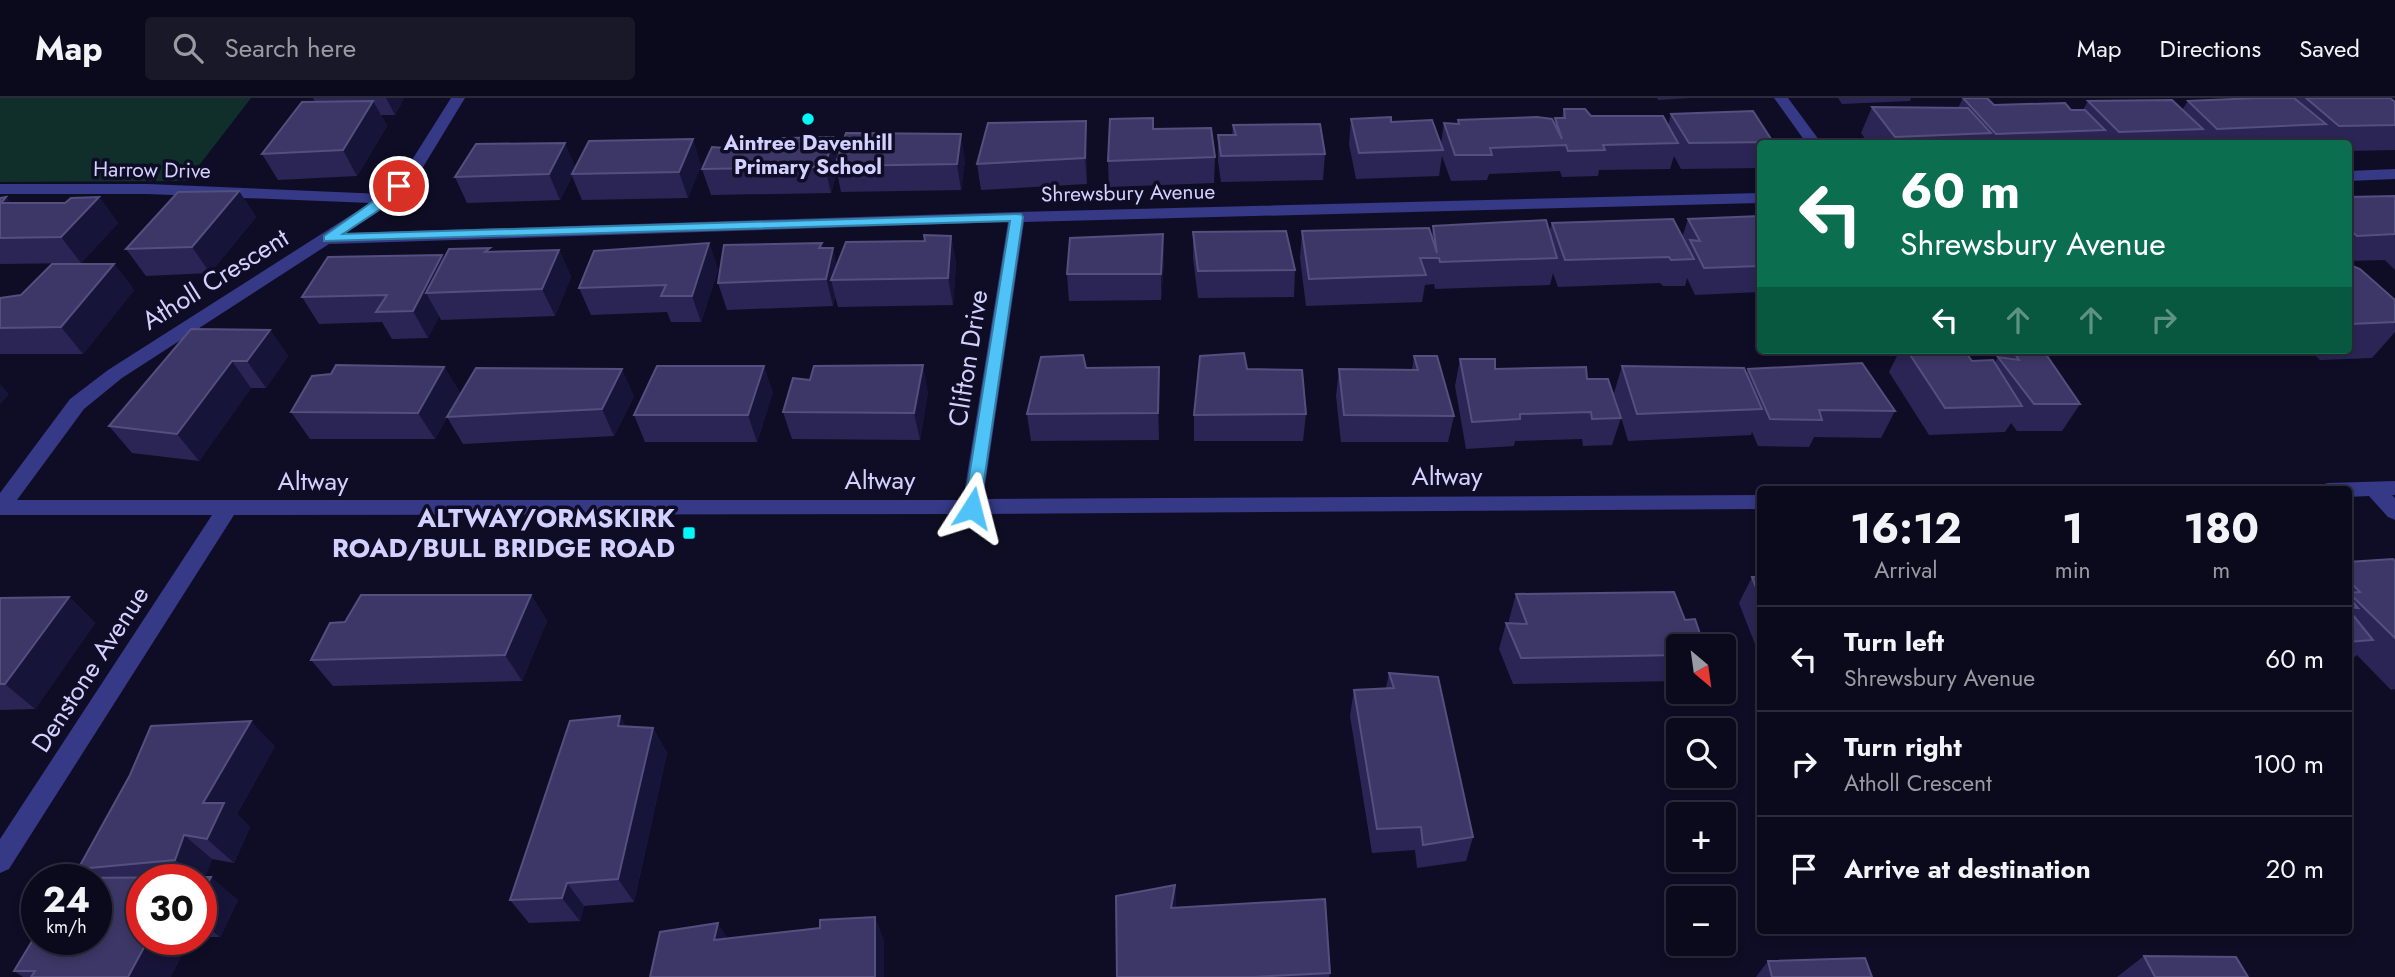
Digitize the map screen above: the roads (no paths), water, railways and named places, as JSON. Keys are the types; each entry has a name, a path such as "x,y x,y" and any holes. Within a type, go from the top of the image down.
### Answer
{"street":[{"name":"Atholl Crescent","path":"0,508 77,404 115,374 387,199 411,174 458,98"},
{"path":"1781,98 1812,140"},
{"path":"2352,176 2395,174"},
{"name":"Harrow Drive","path":"0,190 148,189 387,199"},
{"name":"Shrewsbury Avenue","path":"328,239 1017,217 1757,198"},
{"name":"Clifton Drive","path":"972,508 1017,217"},
{"path":"2352,489 2385,488 2395,512"},
{"name":"Altway","path":"0,508 972,508 1757,502"},
{"name":"Denstone Avenue","path":"0,860 227,509"}],"place":[{"name":"Aintree Davenhill Primary School","path":"808,119"},
{"name":"ALTWAY/ORMSKIRK ROAD/BULL BRIDGE ROAD","path":"689,533"}]}
